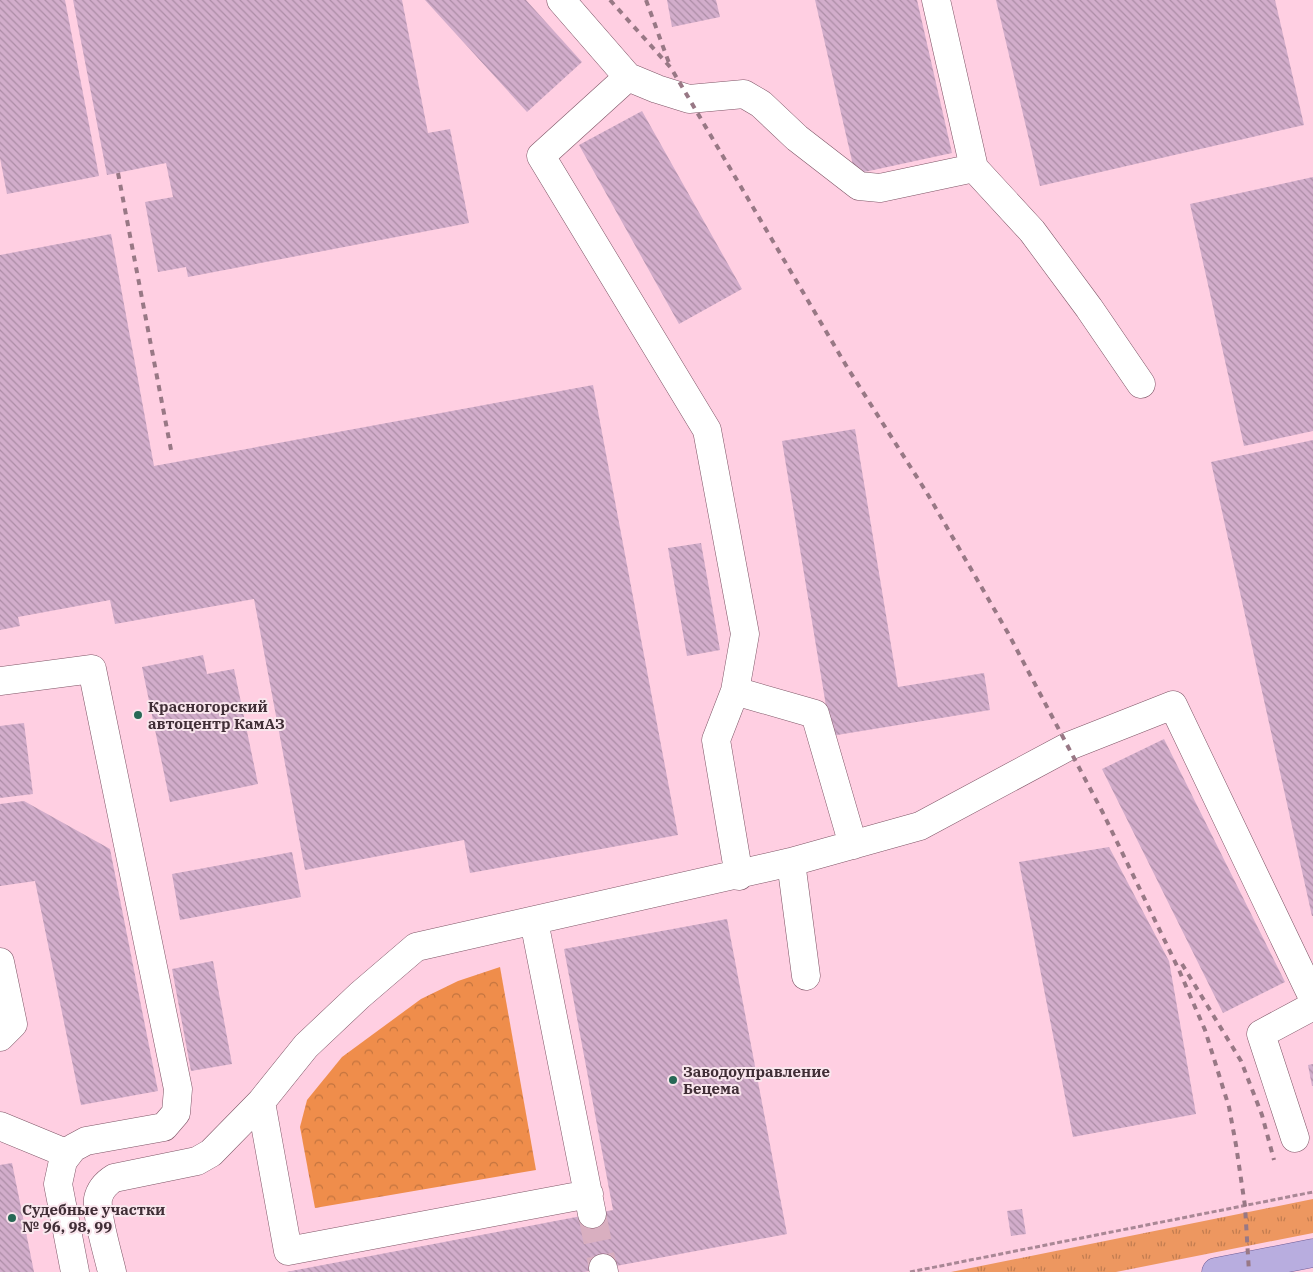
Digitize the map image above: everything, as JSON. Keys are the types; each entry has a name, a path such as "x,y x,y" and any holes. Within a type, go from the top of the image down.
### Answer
{"main road":[{"path":"1216,1272 1313,1253"}],"lane":[{"path":"561,0 628,77 657,89 689,98 744,94 761,104 797,138 859,186 880,188 974,168"},
{"path":"936,0 974,168 1032,231 1090,308 1141,384"},
{"path":"628,77 541,156 707,430 745,634 736,691 716,740 739,876"},
{"path":"0,681 92,669 178,1090 176,1113 164,1127 86,1141 73,1148 60,1167 58,1184 75,1272"},
{"path":"736,691 815,714 853,844"},
{"path":"112,1272 99,1207 102,1189 107,1182 114,1178 197,1161 211,1154 261,1102 306,1046 360,995 416,947 739,876 920,826 1070,746 1173,705 1313,998"},
{"path":"792,862 806,976"},
{"path":"261,1102 288,1251 590,1204 534,921"},
{"path":"0,962 13,1024 0,1037"},
{"path":"1295,1138 1261,1034 1313,1006"},
{"path":"0,1126 68,1154"}],"path":[{"path":"910,1272 1313,1192"}],"green space":[{"path":"500,967 536,1170 315,1208 300,1127 307,1100 342,1057 421,999 458,981"},
{"path":"1313,1199 1313,1233 1116,1272 951,1272"}],"building":[{"path":"0,0 65,0 99,176 7,194 0,158"},
{"path":"73,0 402,0 428,133 450,129 469,223 188,277 186,267 158,272 145,202 173,197 166,163 107,175"},
{"path":"425,0 526,0 582,62 527,112"},
{"path":"667,0 716,0 720,17 672,27"},
{"path":"815,0 917,0 952,153 855,174"},
{"path":"996,0 1275,0 1304,125 1040,186"},
{"path":"642,111 742,289 679,324 579,145"},
{"path":"1313,177 1313,431 1244,446 1190,204"},
{"path":"111,234 154,466 593,385 678,835 470,873 464,840 305,870 254,599 115,624 110,600 18,617 20,626 0,630 0,255"},
{"path":"855,429 898,687 984,673 990,710 831,736 782,441"},
{"path":"1313,440 1313,916 1312,916 1211,462"},
{"path":"701,543 720,650 687,656 668,548"},
{"path":"203,655 207,674 234,669 258,784 170,802 142,667"},
{"path":"24,723 33,794 0,798 0,726"},
{"path":"1164,739 1285,982 1223,1013 1102,769"},
{"path":"24,801 110,849 158,1091 81,1105 35,881 0,886 0,804"},
{"path":"1109,847 1169,961 1196,1114 1073,1137 1019,862"},
{"path":"292,852 301,897 180,920 172,874"},
{"name":"Заводоуправление Бецема","path":"727,919 787,1234 584,1272 286,1272 613,1210 564,949"},
{"path":"213,961 232,1064 191,1071 172,969"},
{"path":"1313,1064 1313,1086 1312,1086 1308,1065"},
{"name":"Судебные участки № 96, 98, 99","path":"12,1163 34,1272 0,1272 0,1165"},
{"path":"1022,1209 1026,1234 1011,1236 1007,1211"}],"tunnel":[{"path":"592,1214 603,1268"}],"railway":[{"path":"610,0 671,68 847,367 927,493 1008,633 1103,813 1179,970 1205,1030 1229,1107 1236,1145 1245,1206 1249,1272"},
{"path":"646,0 669,63"},
{"path":"118,173 171,450"},
{"path":"1182,964 1241,1061 1262,1115 1274,1160"}],"place":[{"name":"Красногорский автоцентр КамАЗ","path":"138,715"},
{"name":"Заводоуправление Бецема","path":"673,1080"},
{"name":"Судебные участки № 96, 98, 99","path":"12,1218"}]}
